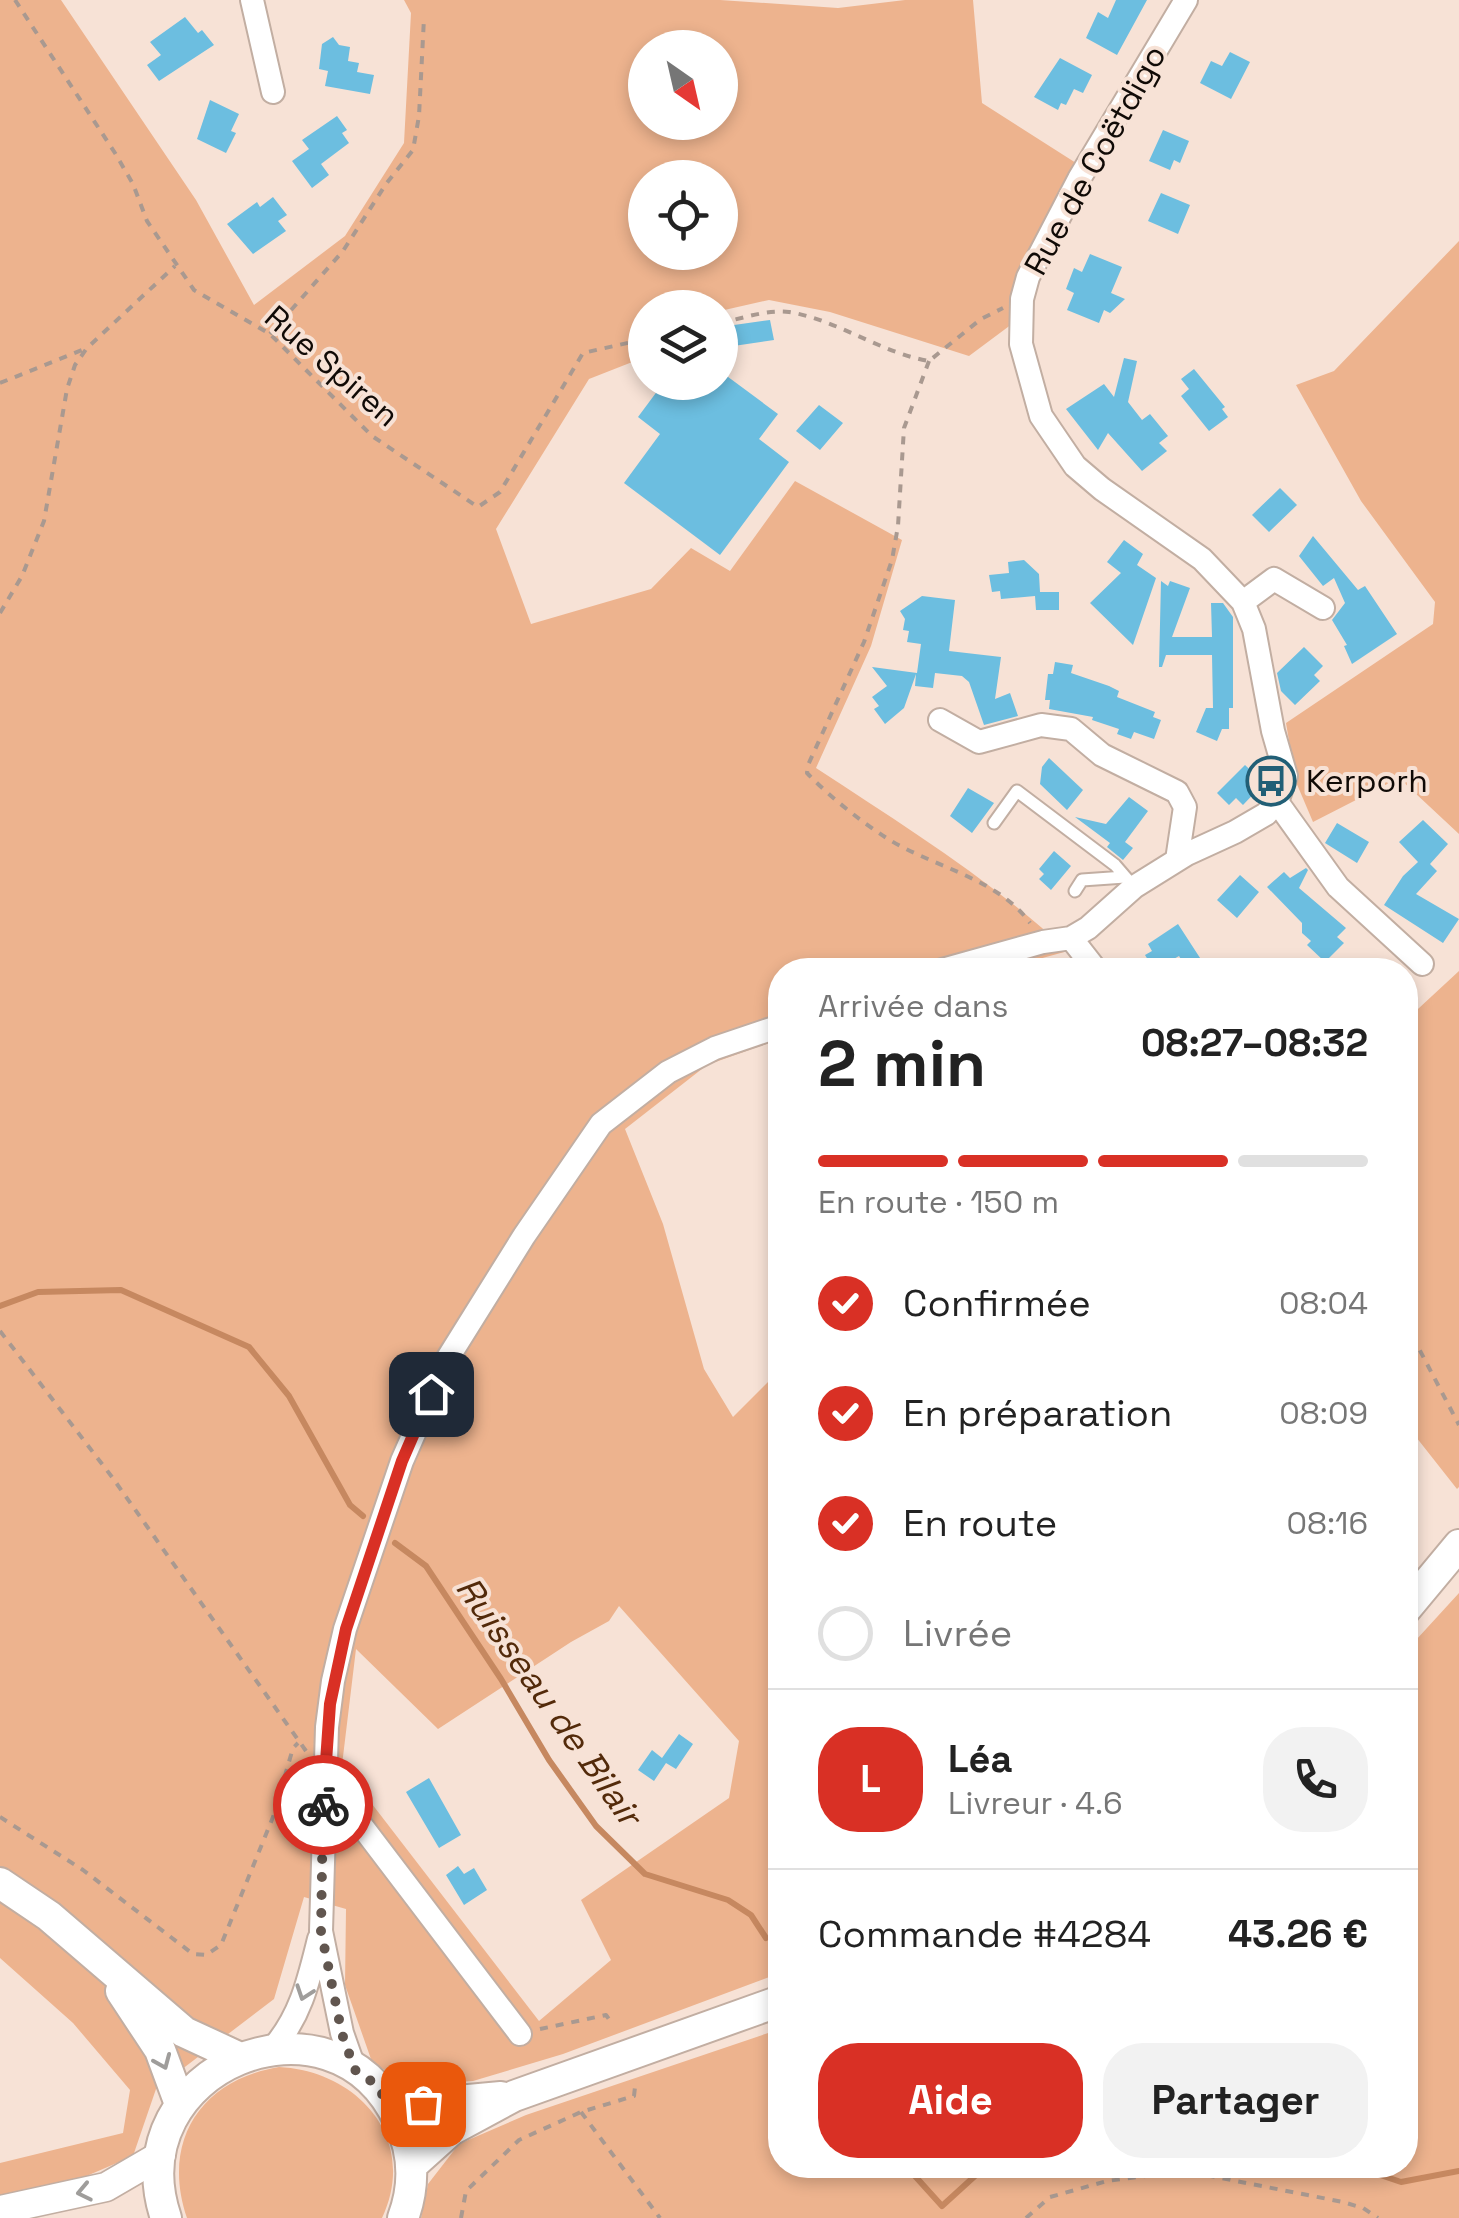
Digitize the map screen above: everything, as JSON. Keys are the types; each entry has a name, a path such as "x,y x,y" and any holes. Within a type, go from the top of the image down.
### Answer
{"main road":[{"path":"1418,1594 1459,1545"},
{"path":"0,1883 49,1916 184,2032 238,2057"},
{"path":"103,1963 160,2050 180,2104"},
{"path":"412,2165 452,2130 514,2096 768,2005"},
{"path":"166,2218 158,2195 161,2155 164,2138 180,2104 206,2076 238,2057 274,2048 311,2050 343,2062 371,2081 393,2107 406,2135 412,2165 409,2202 403,2218"},
{"path":"393,2107 514,2096"}],"street":[{"path":"252,0 273,92"},
{"name":"Rue de Coëtdigo","path":"1186,0 1080,178 1028,276 1022,299 1021,344 1041,416 1075,466 1102,490 1202,559 1243,602 1254,629 1273,731 1286,776 1276,802"},
{"path":"1243,602 1274,579 1323,608"},
{"path":"940,720 979,742 1041,725 1071,730 1102,754 1176,792 1184,807 1177,860"},
{"path":"986,958 1072,938 1088,928 1130,882 1248,826 1276,802 1338,887 1415,958"},
{"path":"1072,938 1087,958"},
{"path":"1418,960 1422,964"},
{"path":"355,2070 342,2034 321,1931 323,1774 332,1681 402,1461 446,1360 600,1124 668,1072 715,1048 768,1030"},
{"path":"323,1774 520,2034"},
{"path":"274,2048 286,2034 304,1996 321,1931"},
{"path":"0,2210 106,2187 161,2155"}],"lane":[{"path":"994,823 1017,792 1115,864 1130,882"},
{"path":"1075,891 1082,880 1130,882"}],"path":[{"path":"0,613 22,576 44,521 67,389 75,365 175,266 146,221 134,184 14,0"},
{"path":"270,334 343,252 386,184 413,150 419,116 424,18"},
{"name":"Rue Spiren","path":"175,266 194,290 270,334 372,436 478,507 500,492 584,353 628,344"},
{"path":"1022,299 981,319 929,361 904,428 892,560 864,642 808,765 808,773 885,837 974,879 1022,912 1044,942"},
{"path":"738,319 789,312 868,339 906,357 929,361"},
{"path":"0,383 88,348"},
{"path":"0,1330 112,1477 323,1774"},
{"path":"1418,1347 1459,1425"},
{"path":"0,1816 83,1870 193,1954 206,1955 220,1946 276,1808 293,1748 300,1742"},
{"path":"276,1808 307,1813"},
{"path":"520,2034 606,2016 614,2025"},
{"path":"461,2218 466,2191 520,2140 581,2112 634,2096 634,2087"},
{"path":"581,2112 660,2218"},
{"path":"1026,2218 1050,2198 1130,2178"},
{"path":"1221,2178 1343,2202 1378,2218"}],"shaded area":[{"path":"0,0 61,0 196,200 254,305 345,236 404,143 411,13 404,0 720,0 838,8 905,0 973,0 982,103 1076,163 1012,324 969,356 830,312 769,300 738,307 738,290 628,290 628,364 589,379 496,529 531,624 651,589 691,548 730,571 795,481 902,540 871,646 816,768 977,877 1068,951 1043,958 768,958 768,1043 707,1065 625,1129 663,1224 704,1369 733,1417 768,1382 768,1977 563,2054 473,2081 408,2085 372,2062 345,1985 346,1909 304,1897 274,1999 156,2089 133,2156 75,2181 0,2198 0,2163 123,2133 130,2090 73,2023 0,1958","holes":["619,1606 739,1741 729,1798 581,1900 611,1960 539,2021 342,1765 356,1649 438,1729 609,1621"]},
{"path":"1459,241 1459,834 1399,778 1313,822 1296,782 1286,723 1433,624 1435,602 1361,501 1296,385 1334,371"},
{"path":"1459,971 1457,1489 1418,1440 1418,1009"},
{"path":"1459,1593 1459,2218 421,2218 428,2184 459,2144 526,2115 768,2033 768,2178 1418,2178 1418,1638"},
{"path":"279,2067 308,2071 334,2081 374,2114 393,2162 391,2189 382,2218 187,2218 179,2164 194,2119 208,2100 228,2085"}],"building":[{"path":"1116,0 1147,0 1117,55 1086,38 1098,12 1108,18"},
{"path":"185,17 214,45 159,81 147,65 161,55 150,42"},
{"path":"333,37 339,45 350,47 348,61 359,63 357,72 374,75 370,94 325,86 328,71 319,69 322,44"},
{"path":"1230,52 1250,62 1231,99 1200,83 1211,61 1222,66"},
{"path":"1060,58 1092,75 1083,93 1074,89 1066,105 1061,103 1058,110 1034,97"},
{"path":"210,100 239,114 231,131 236,133 226,153 197,139"},
{"path":"337,116 347,130 342,133 349,143 321,164 329,175 312,188 292,161 309,149 302,140"},
{"path":"1163,130 1189,141 1180,163 1174,160 1170,170 1149,161"},
{"path":"1161,193 1190,205 1178,234 1148,221"},
{"path":"273,197 287,215 278,221 286,231 253,254 227,224 257,202 260,207"},
{"path":"1090,254 1122,267 1111,293 1125,299 1110,313 1104,310 1099,323 1067,310 1074,293 1066,289 1074,268 1082,272"},
{"path":"770,320 774,340 738,345 738,324"},
{"path":"1124,358 1137,361 1128,402 1142,420 1150,414 1168,436 1159,443 1167,451 1142,471 1108,433 1098,450 1066,409 1104,384 1114,397"},
{"path":"1194,369 1225,407 1222,409 1228,417 1209,431 1181,396 1189,389 1181,379"},
{"path":"738,384 778,414 759,439 789,462 720,555 624,483 660,434 638,417 651,400 738,400"},
{"path":"819,405 843,423 820,450 796,431"},
{"path":"1280,488 1297,505 1269,532 1252,515"},
{"path":"1313,536 1358,590 1365,586 1397,634 1352,664 1344,646 1347,645 1332,620 1345,603 1334,578 1323,586 1299,556"},
{"path":"1124,540 1143,554 1137,565 1156,578 1133,645 1090,603 1121,573 1107,562"},
{"path":"1024,560 1039,574 1040,592 1059,592 1059,610 1036,610 1035,596 1001,599 1000,591 992,592 989,575 1009,573 1008,562"},
{"path":"1161,581 1168,586 1170,581 1190,588 1172,637 1212,637 1211,603 1223,603 1233,617 1233,708 1229,708 1229,729 1222,729 1217,741 1196,732 1206,708 1213,708 1212,655 1166,655 1159,667"},
{"path":"922,596 955,600 949,651 1001,657 995,699 1010,693 1018,716 984,725 969,682 962,676 935,673 933,688 915,686 916,674 904,708 885,724 874,709 879,706 872,697 887,686 872,667 917,673 921,644 907,642 909,631 903,630 905,619 900,611"},
{"path":"1304,647 1323,666 1314,675 1320,681 1295,705 1281,691 1277,673"},
{"path":"1055,662 1073,665 1071,673 1109,686 1119,691 1117,697 1155,712 1153,717 1161,720 1154,739 1134,732 1131,739 1117,734 1119,729 1092,720 1093,717 1049,709 1050,700 1045,700 1048,674 1053,674"},
{"path":"1049,758 1083,790 1067,810 1040,784 1042,767"},
{"path":"1245,765 1264,783 1243,805 1236,798 1229,805 1217,793"},
{"path":"968,788 994,803 972,833 950,816"},
{"path":"1129,797 1148,811 1125,842 1133,848 1123,860 1107,847 1110,843 1075,817 1106,824"},
{"path":"1423,820 1448,844 1430,864 1437,871 1416,894 1459,919 1443,943 1384,905 1403,876 1418,862 1399,842"},
{"path":"1337,823 1369,842 1357,863 1325,843"},
{"path":"1054,851 1071,866 1051,890 1039,879 1044,874 1039,869"},
{"path":"1306,868 1299,888 1346,928 1337,937 1344,943 1329,958 1321,958 1307,945 1311,941 1302,933 1302,923 1267,887 1284,872 1290,878"},
{"path":"1240,875 1259,892 1237,918 1217,900"},
{"path":"1178,924 1200,958 1147,958 1145,955 1152,951 1148,944"},
{"path":"679,1734 693,1744 676,1769 666,1763 654,1781 638,1770 652,1750 662,1758"},
{"path":"429,1778 461,1835 439,1848 406,1792"},
{"path":"458,1866 464,1874 474,1868 487,1890 464,1905 446,1875"}],"waterway":[{"name":"Ruisseau de Bilair","path":"0,1306 38,1292 121,1290 249,1347 289,1396 350,1505 363,1516"},
{"name":"Ruisseau de Bilair","path":"395,1543 426,1566 549,1760 596,1826 645,1874 728,1900 751,1915 766,1938"},
{"path":"1389,2178 1401,2182 1459,2171"},
{"path":"917,2178 942,2206 973,2178"}],"way so far":[{"path":"323,1805 321,1931 346,2047 355,2070 371,2081 393,2107 423,2104"}],"place":[{"name":"Kerporh","path":"1271,781"}],"route":[{"path":"323,1805 332,1681 388,1500 431,1394"}]}
